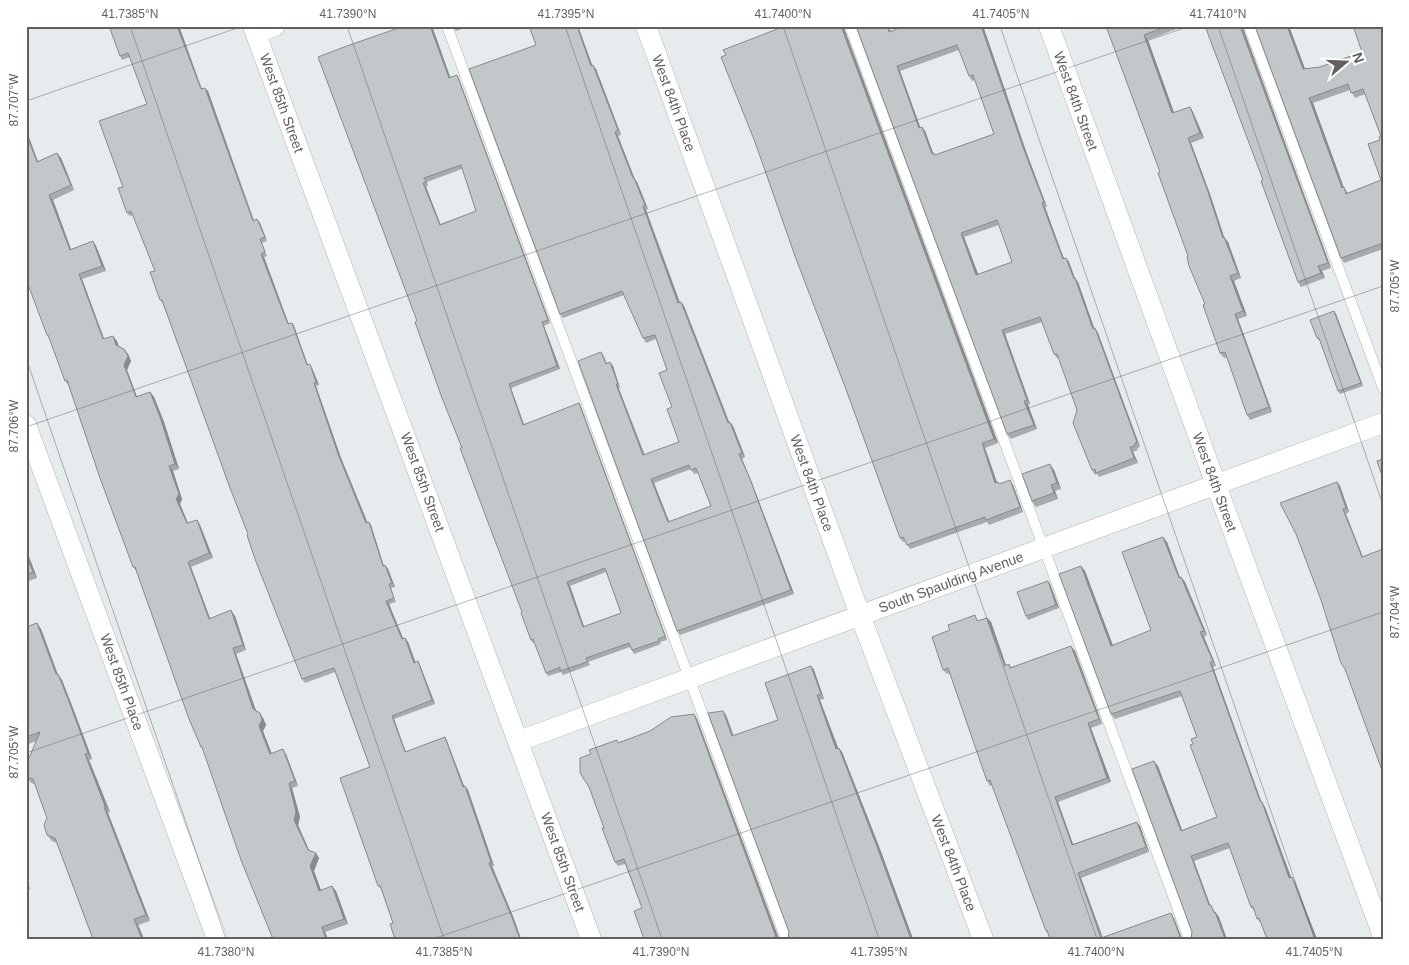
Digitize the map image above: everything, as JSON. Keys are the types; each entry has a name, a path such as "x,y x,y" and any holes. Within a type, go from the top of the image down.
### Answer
{"street":[{"path":"255,30 276,26"},
{"name":"West 84th Place","path":"646,26 860,615 982,939"},
{"name":"West 84th Street","path":"1049,26 1383,936"},
{"name":"West 85th Street","path":"255,30 591,939"},
{"name":"South Spaulding Avenue","path":"518,740 1383,423"},
{"name":"West 85th Place","path":"26,425 31,452 217,939"}],"lane":[{"path":"447,26 786,939"},
{"path":"850,26 1189,939"},
{"path":"1249,26 1383,388"}],"building":[{"path":"109,26 177,26 201,89 205,88 253,221 257,219 265,237 260,239 265,252 261,254 288,324 292,323 307,365 310,364 316,382 314,383 338,454 366,523 369,522 383,566 385,565 392,583 389,584 394,598 386,601 402,639 405,638 414,663 418,661 432,700 392,716 405,752 445,737 463,787 465,786 491,862 489,863 520,939 395,939 390,924 393,923 340,778 370,767 334,668 302,679 255,559 248,534 162,300 160,300 150,272 155,271 131,211 127,213 118,188 123,187 99,121 147,104 128,53 120,56"},
{"path":"404,26 430,26 449,78 457,75 548,320 542,322 557,366 509,384 523,425 579,403 665,636 658,639 659,641 632,650 629,643 586,658 587,662 560,671 560,667 546,673 521,613 460,448 462,448 442,398 415,322 417,321 318,57","holes":["461,165 476,211 440,225 423,183 426,182 424,178","605,568 621,613 583,627 567,582"]},
{"path":"529,26 577,26 591,66 593,65 618,130 615,132 645,205 643,206 678,303 681,302 728,423 730,422 742,453 739,454 791,590 677,631 578,361 601,352 606,364 610,362 618,384 616,384 643,455 679,442 667,409 672,407 659,373 667,370 655,335 643,338 622,291 560,314 469,69 536,45","holes":["689,465 691,470 696,468 711,506 668,522 651,479"]},
{"path":"785,26 841,26 994,439 982,443 995,483 998,482 999,484 1010,480 1020,507 986,520 985,517 907,545 903,537 900,538 795,256 755,142 721,57 726,55 723,50"},
{"path":"856,26 887,26 889,32 904,26 981,26 1058,246 1063,259 1066,258 1075,278 1137,442 1134,444 1135,446 1130,447 1134,458 1096,473 1095,469 1092,470 1073,423 1077,410 1057,354 1054,354 1040,317 1002,330 1027,400 1024,401 1034,425 1007,434","holes":["957,45 969,76 973,75 994,134 935,155 934,153 932,154 922,127 919,128 897,66","997,220 1012,262 976,275 961,233"]},
{"path":"1106,26 1167,26 1144,35 1172,113 1190,107 1200,133 1188,138 1223,238 1238,273 1230,276 1243,311 1235,314 1269,407 1247,415 1225,352 1220,353 1203,305 1205,304 1189,266 1188,256 1158,173 1160,172"},
{"path":"1205,26 1240,26 1328,263 1318,266 1321,273 1298,282 1261,181 1263,180"},
{"path":"1255,26 1287,26 1303,69 1320,67 1362,52 1353,26 1383,26 1383,243 1341,258","holes":["1348,84 1351,93 1363,89 1381,136 1379,137 1380,140 1368,144 1381,180 1346,194 1344,187 1342,188 1309,98"]},
{"path":"26,134 37,162 57,153 71,185 49,195 70,250 93,241 102,266 79,274 103,339 113,336 116,345 124,349 128,356 124,365 136,397 150,392 160,417 175,464 169,466 179,494 176,499 187,523 197,520 209,553 188,562 209,619 231,610 243,645 233,648 253,709 260,713 262,720 259,726 270,754 283,749 295,781 289,783 296,812 294,820 308,850 316,853 310,866 319,891 332,886 344,919 322,927 326,939 273,939 241,860 202,747 189,719 135,567 133,567 100,478 67,380 65,381 26,279"},
{"path":"1334,311 1361,383 1338,391 1319,338 1317,338 1310,320"},
{"path":"1383,459 1383,478 1377,461"},
{"path":"1050,464 1057,483 1051,485 1054,493 1032,501 1022,474"},
{"path":"1337,482 1346,508 1343,509 1362,557 1383,549 1383,773 1345,669 1341,663 1321,600 1296,534 1280,503"},
{"path":"1163,537 1179,578 1181,577 1204,631 1200,632 1213,661 1210,662 1260,801 1262,802 1289,878 1292,877 1315,939 1267,939 1253,906 1251,907 1228,843 1191,856 1209,905 1211,905 1215,912 1225,939 1190,939 1192,932 1132,769 1154,761 1181,831 1217,817 1190,745 1193,744 1191,739 1197,737 1180,691 1111,714 1059,574 1081,566 1111,646 1151,630 1122,552"},
{"path":"26,555 33,572 26,575"},
{"path":"1048,581 1056,605 1026,616 1017,592"},
{"path":"975,615 977,621 987,618 1005,666 1009,664 1010,668 1071,646 1099,719 1088,723 1107,778 1055,797 1072,845 1137,822 1146,847 1078,873 1101,938 1171,913 1181,939 1050,939 990,780 987,781 948,668 943,670 932,637 950,630 948,625"},
{"path":"37,623 56,674 58,674 68,699 88,753 85,754 104,807 146,915 134,919 142,939 93,939 55,838 47,835 44,825 47,818 33,779 26,775 26,765 40,732 26,737 26,627"},
{"path":"811,666 821,694 817,695 836,749 839,748 911,939 788,939 789,932 708,713 723,711 732,736 778,720 765,683"},
{"path":"694,714 778,939 644,939 634,911 642,908 624,859 615,862 589,787 580,773 580,758 591,754 589,750 617,740 618,743 650,731 671,717"}]}
